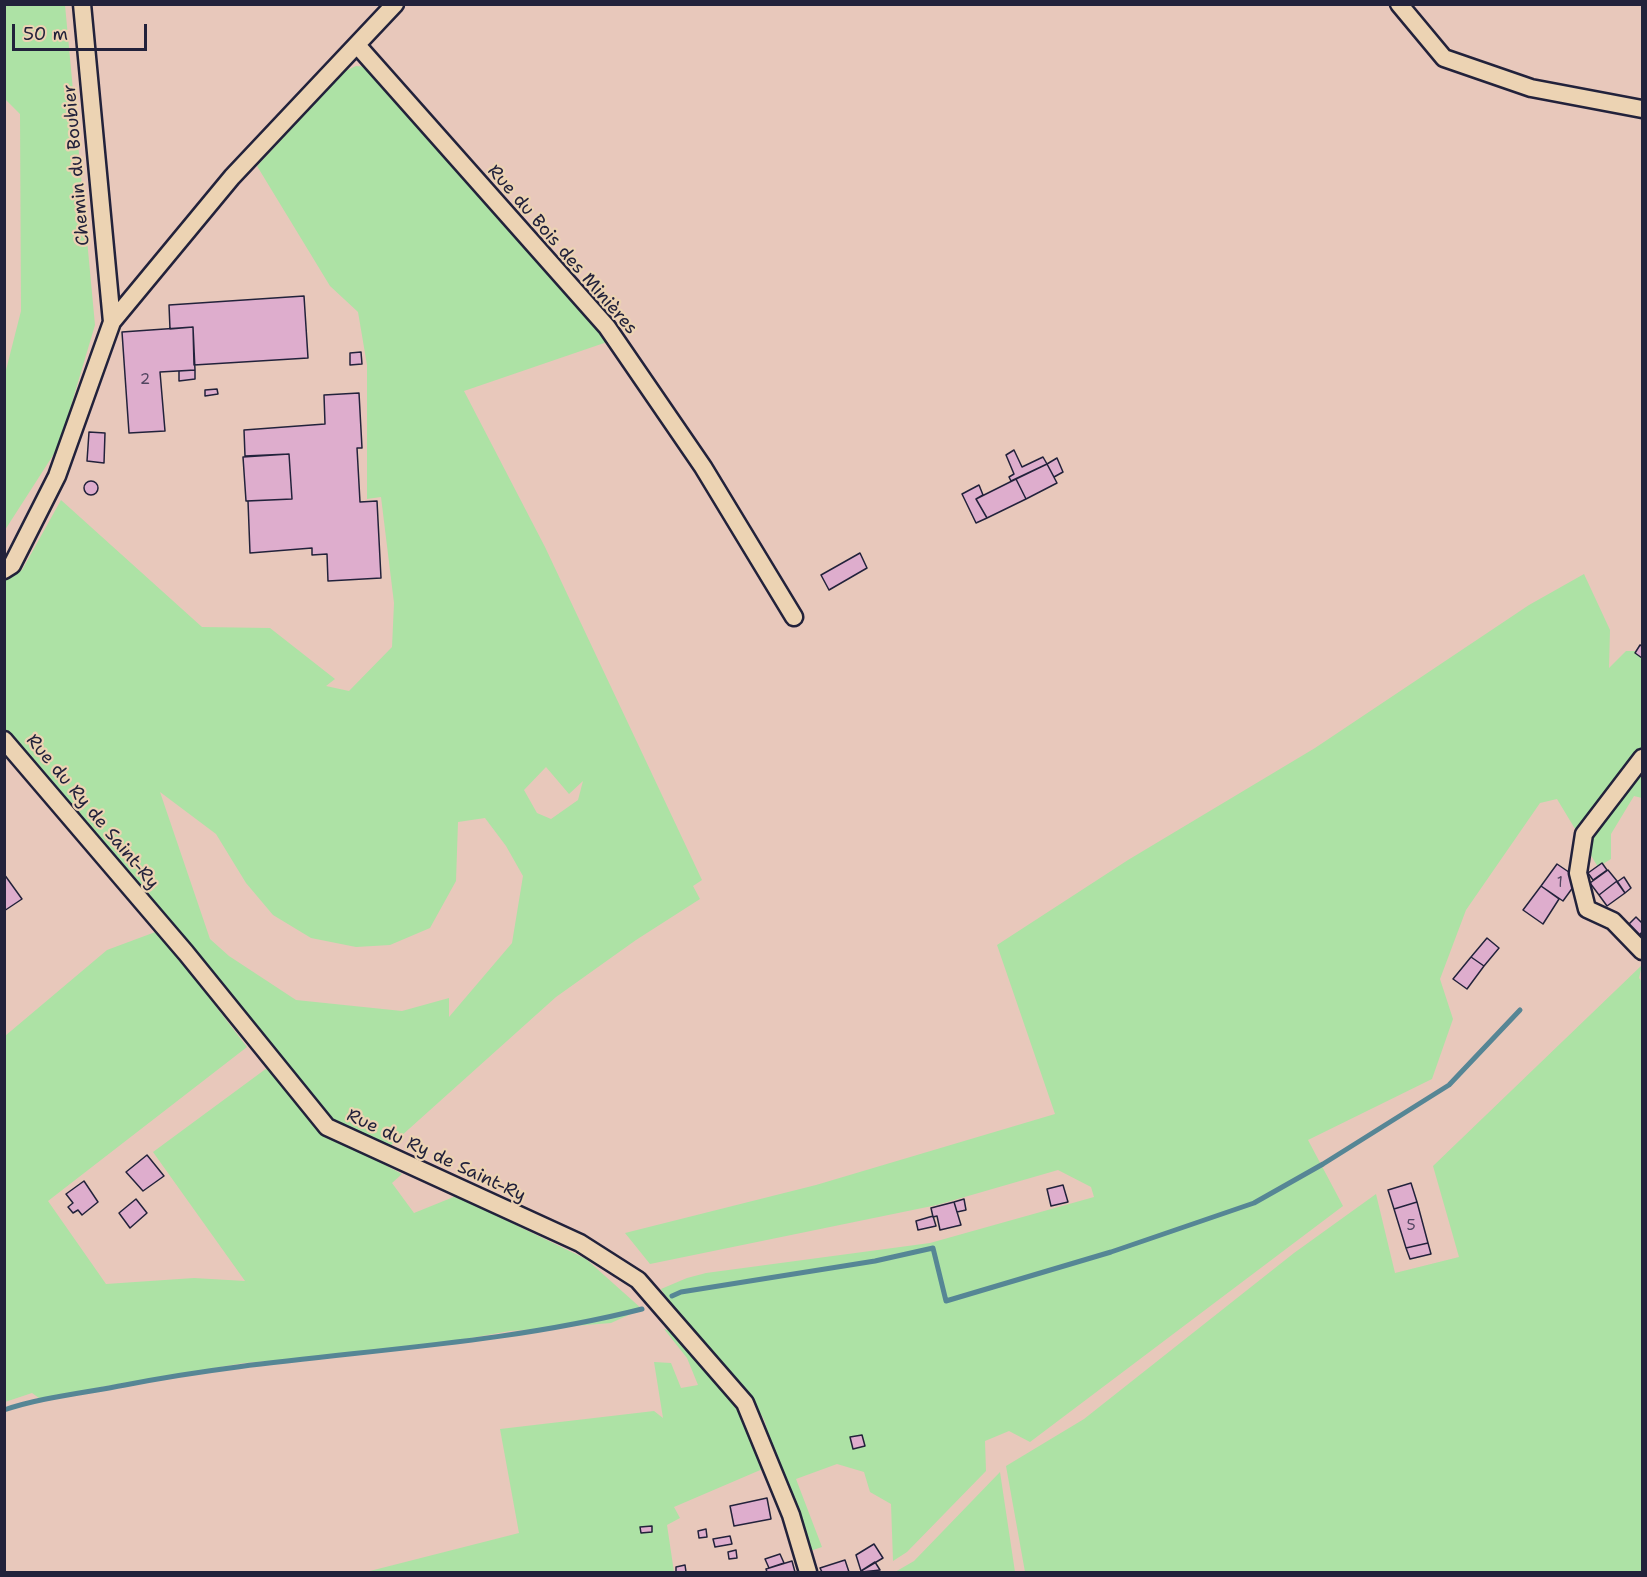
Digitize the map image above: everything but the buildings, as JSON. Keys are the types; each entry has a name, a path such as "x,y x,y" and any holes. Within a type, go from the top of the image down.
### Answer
{"street":[{"name":"Chemin du Boubier","path":"82,4 112,322"},
{"path":"4,570 12,565 57,476 112,322 232,177 395,4"},
{"path":"1399,4 1444,58 1531,87 1642,109"},
{"name":"Rue du Bois des Minières","path":"357,45 607,327 703,467 794,617"},
{"name":"Rue du Ry de Saint-Ry","path":"4,740 186,953 327,1127 580,1244 638,1280 745,1403 791,1515 808,1572"},
{"path":"1642,758 1584,834 1578,873 1587,909 1613,921 1642,951"}],"green space":[{"path":"5,4 65,5 95,325 59,446 5,530 5,374 21,311 20,114 5,99"},
{"path":"356,66 367,67 613,340 464,391 545,547 702,880 693,886 700,899 636,940 556,997 390,1146 331,1122 5,732 5,580 22,570 61,500 202,627 270,628 335,679 326,686 349,691 392,647 394,603 381,497 367,499 367,365 358,312 330,286 257,166 345,71","holes":["546,767 569,794 583,781 578,800 551,819 537,813 524,790","160,792 216,834 246,883 273,915 311,938 356,947 390,945 430,928 456,881 458,822 485,818 506,846 523,876 512,943 449,1017 449,998 402,1011 296,1000 229,956 210,939"]},
{"path":"1584,574 1610,630 1609,668 1626,651 1642,651 1642,798 1634,796 1611,834 1611,859 1598,867 1557,799 1540,803 1466,910 1440,979 1453,1019 1432,1079 1308,1140 1343,1206 1030,1442 1009,1431 985,1441 986,1471 907,1552 893,1561 891,1504 870,1492 864,1472 837,1464 796,1479 822,1547 810,1551 768,1446 765,1423 752,1405 765,1468 674,1507 680,1518 667,1525 674,1572 366,1572 519,1533 500,1429 654,1411 663,1418 654,1362 671,1363 681,1388 698,1385 687,1358 664,1329 676,1332 684,1326 661,1289 706,1273 930,1243 1094,1197 1091,1187 1058,1170 937,1205 650,1264 625,1233 816,1185 1055,1114 997,945 1128,860 1315,748 1529,605"},
{"path":"158,931 247,1047 48,1201 106,1284 194,1278 245,1281 153,1152 267,1068 325,1133 402,1174 392,1183 414,1213 456,1196 586,1259 642,1309 611,1323 510,1331 409,1349 244,1363 101,1387 43,1401 32,1393 5,1402 5,1036 107,950"},
{"path":"1642,965 1639,978 1642,982 1642,1572 1025,1572 1006,1466 1084,1419 1294,1253 1376,1194 1395,1273 1459,1257 1433,1166"},
{"path":"1000,1472 1015,1572 895,1572 914,1561"}],"waterway":[{"path":"672,1296 681,1292 875,1261 933,1248 946,1301 1111,1252 1254,1203 1323,1164 1449,1085 1520,1010"},
{"path":"4,1410 48,1398 189,1374 514,1334 642,1309"}]}
